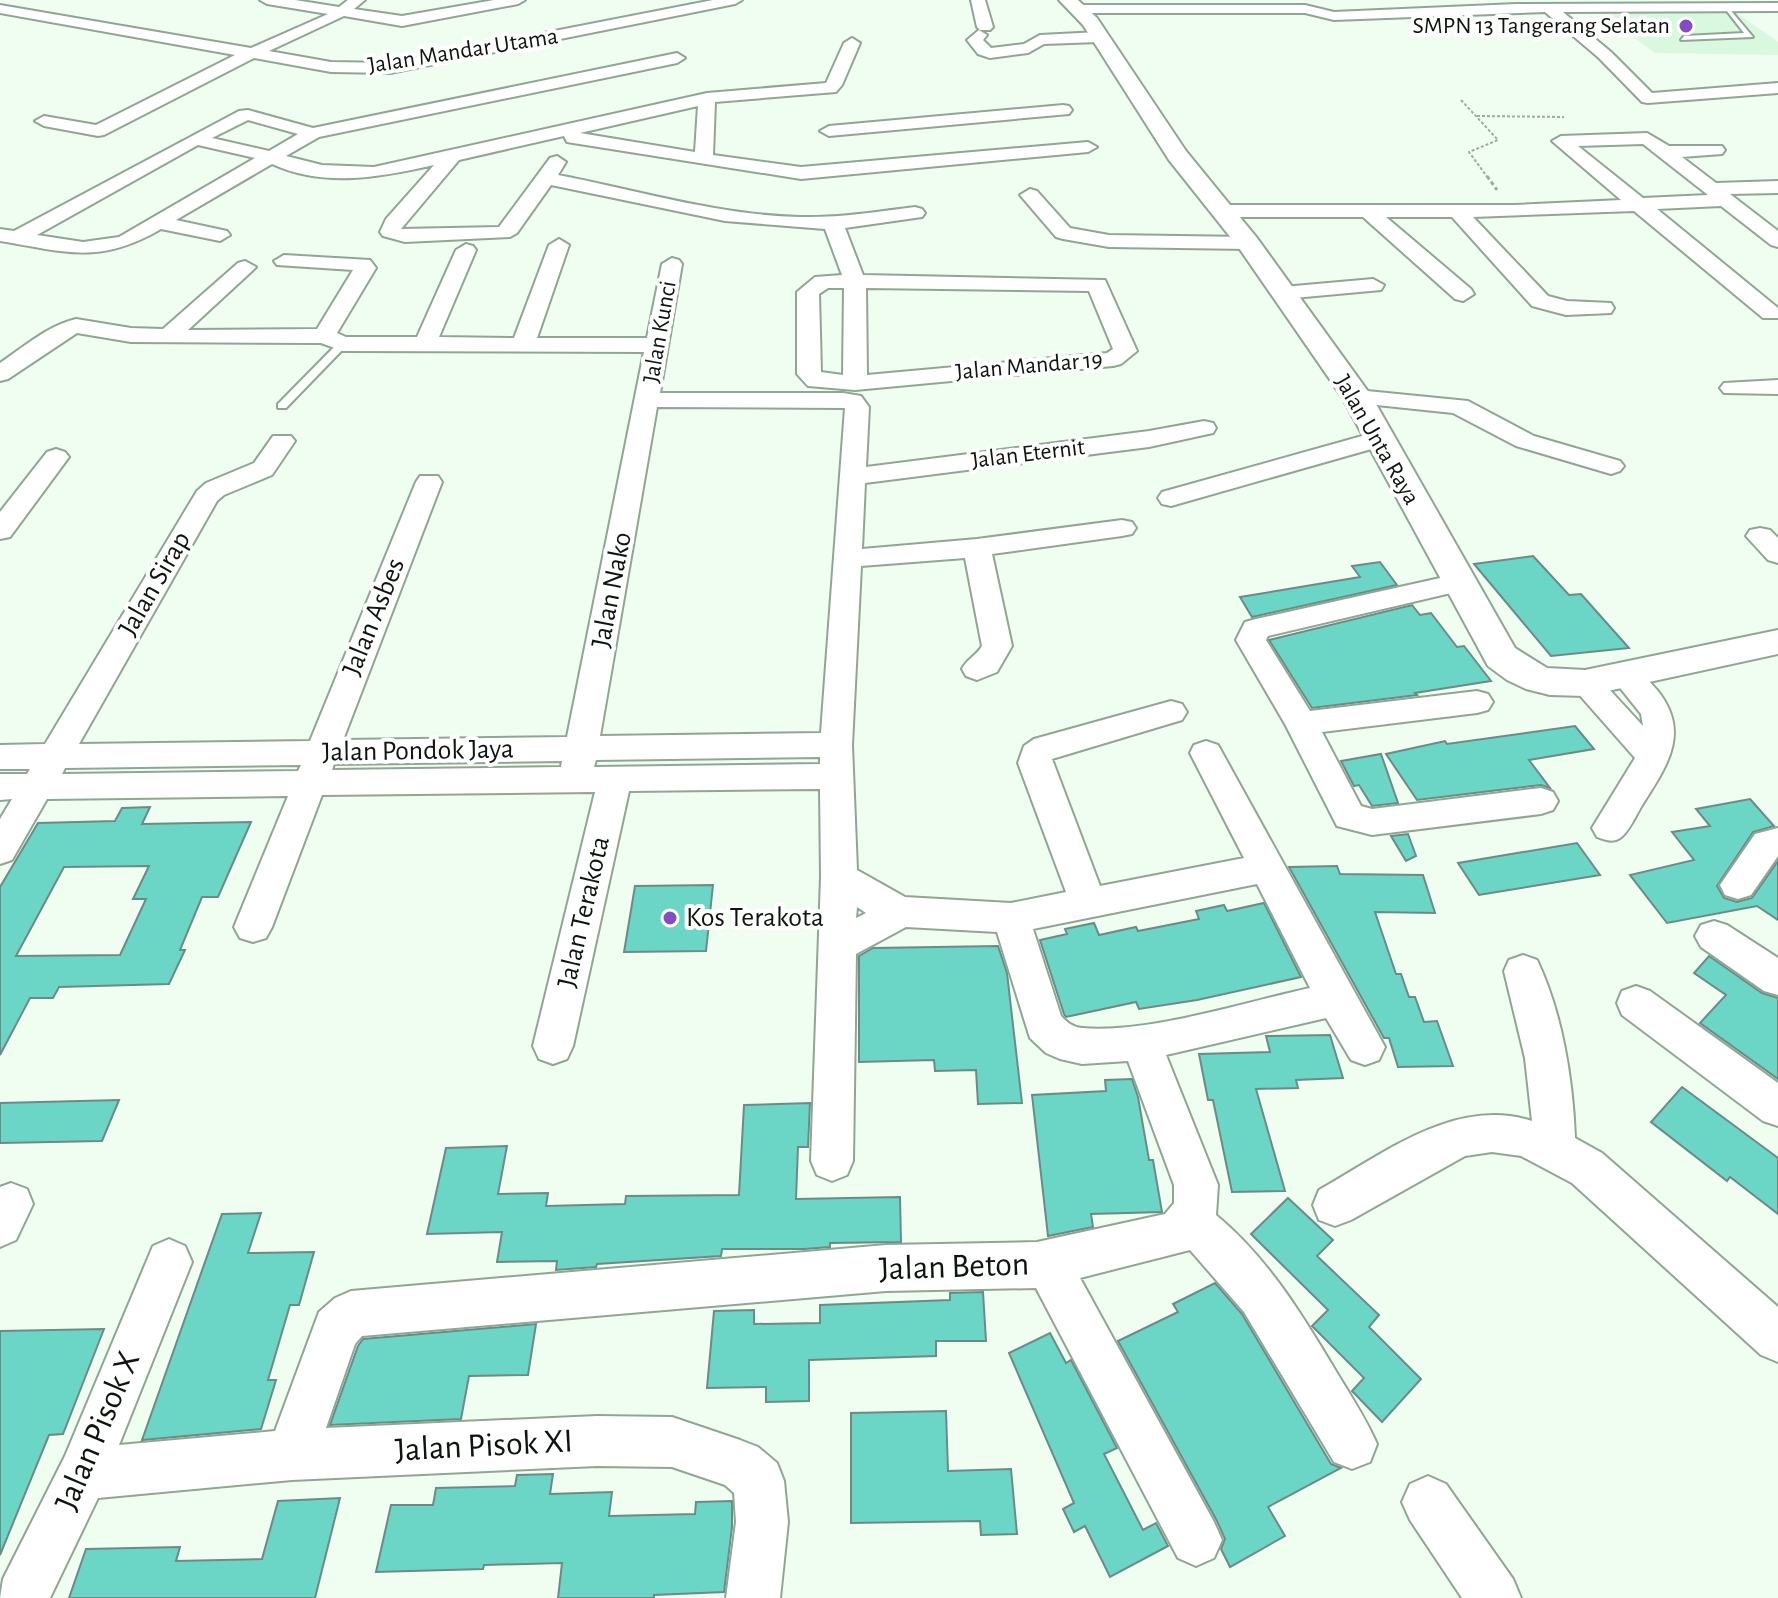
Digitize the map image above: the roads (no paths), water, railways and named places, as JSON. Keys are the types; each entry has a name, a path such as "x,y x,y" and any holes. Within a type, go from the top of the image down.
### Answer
{"street":[{"path":"267,0 392,20 419,19 518,0"},
{"path":"44,121 98,131 254,52 342,12 358,0"},
{"path":"10,236 83,248 124,242 313,133 684,63 623,22 642,0"},
{"name":"Jalan Mandar Utama","path":"0,9 331,67 390,68 735,0"},
{"path":"978,0 982,31 975,40 990,53 1028,48 1040,40 1099,37"},
{"path":"1073,5 1199,4 1305,9 1334,16 1461,10 1512,4 1549,8 1646,4 1778,7"},
{"name":"Jalan Unta Raya","path":"1073,5 1099,37 1177,155 1248,243 1357,397 1491,643 1515,669 1532,679 1557,685 1585,683 1778,642"},
{"path":"1549,8 1605,55 1648,98 1778,88"},
{"path":"1461,10 1482,31"},
{"path":"1324,31 1334,16"},
{"path":"198,140 273,157 284,163 368,173 571,134 718,92 830,88 852,43"},
{"path":"704,159 718,92"},
{"path":"571,134 704,159 801,173 906,137 1063,110"},
{"path":"10,236 156,164 243,115 313,133"},
{"path":"829,131 1088,147"},
{"path":"452,156 393,223 390,232 405,236 503,233 510,229 546,178 571,134"},
{"path":"1771,313 1561,141 1647,138 1719,195 1773,232"},
{"path":"1665,152 1716,150"},
{"path":"156,164 234,176"},
{"path":"546,178 738,216 807,224 915,213"},
{"path":"1223,211 1457,211 1637,205 1778,187"},
{"path":"1030,195 1063,233 1109,241 1248,243"},
{"path":"1457,211 1540,301 1566,308 1603,308"},
{"path":"1369,212 1463,294"},
{"path":"157,222 220,235"},
{"path":"833,223 855,281 855,383"},
{"path":"523,344 559,245"},
{"path":"425,344 466,250"},
{"path":"284,261 363,264 365,268 333,340"},
{"name":"Jalan Kunci","path":"649,400 672,264"},
{"path":"181,337 174,334 174,330 245,267"},
{"name":"Jalan Mandar 19","path":"823,282 1097,285 1125,351 1113,359 855,383 823,383 812,379 808,292 823,282"},
{"path":"1283,293 1373,285"},
{"path":"0,374 64,330 76,326 131,335 181,337 425,344 659,345"},
{"path":"1732,388 1778,387"},
{"path":"1357,397 1459,406 1517,438 1611,466"},
{"path":"649,400 852,401 859,413 846,559 835,760 839,877 832,1161"},
{"name":"Jalan Nako","path":"578,764 649,400"},
{"name":"Jalan Eternit","path":"852,477 1149,439 1204,428"},
{"path":"1171,498 1380,439"},
{"name":"Jalan Sirap","path":"0,850 206,497 215,489 263,469 282,441"},
{"path":"0,531 56,457"},
{"name":"Jalan Asbes","path":"253,927 429,482"},
{"path":"846,559 977,548 1122,528"},
{"path":"977,548 997,646 986,665 977,669"},
{"path":"1458,583 1256,629 1251,640 1301,723 1349,817 1360,821 1541,801"},
{"path":"1609,828 1653,757 1659,719 1624,674"},
{"path":"1585,683 1653,757"},
{"path":"1301,723 1477,702"},
{"path":"1088,903 1035,763 1036,754 1046,747 1171,712"},
{"path":"1206,753 1265,868 1365,1047"},
{"name":"Jalan Pondok Jaya","path":"0,757 55,756 314,768"},
{"name":"Jalan Pondok Jaya","path":"578,764 615,779 835,760"},
{"name":"Jalan Pondok Jaya","path":"0,787 314,768 835,760"},
{"name":"Jalan Terakota","path":"553,1046 615,779"},
{"path":"1738,885 1767,844 1778,842"},
{"path":"839,877 876,901 902,912 1011,918 1265,868"},
{"path":"838,945 902,912"},
{"path":"1011,918 1044,1026 1060,1041 1082,1046 1141,1043 1336,999"},
{"path":"1714,936 1778,979"},
{"path":"1523,971 1545,1047 1554,1109 1554,1148"},
{"path":"1636,1003 1778,1107"},
{"path":"1141,1043 1196,1185 1196,1211 1190,1221 1218,1243 1246,1273 1352,1444"},
{"path":"1335,1205 1449,1142 1479,1132 1521,1137 1554,1148 1587,1168 1778,1338"},
{"name":"Jalan Beton","path":"292,1455 336,1329 351,1314 886,1268 1037,1265 1178,1233 1190,1221"},
{"name":"Jalan Pisok X","path":"22,1598 83,1474 169,1262"},
{"path":"1047,1262 1196,1540"},
{"name":"Jalan Pisok XI","path":"83,1474 292,1455 597,1441 672,1442 740,1465 759,1481 762,1522 753,1598"},
{"path":"1428,1502 1494,1598"}],"lane":[{"path":"1684,38 1750,35 1725,7"},
{"path":"282,406 333,340"}],"place":[{"name":"SMPN 13 Tangerang Selatan","path":"1686,26"},
{"name":"Kos Terakota","path":"670,918"}]}
